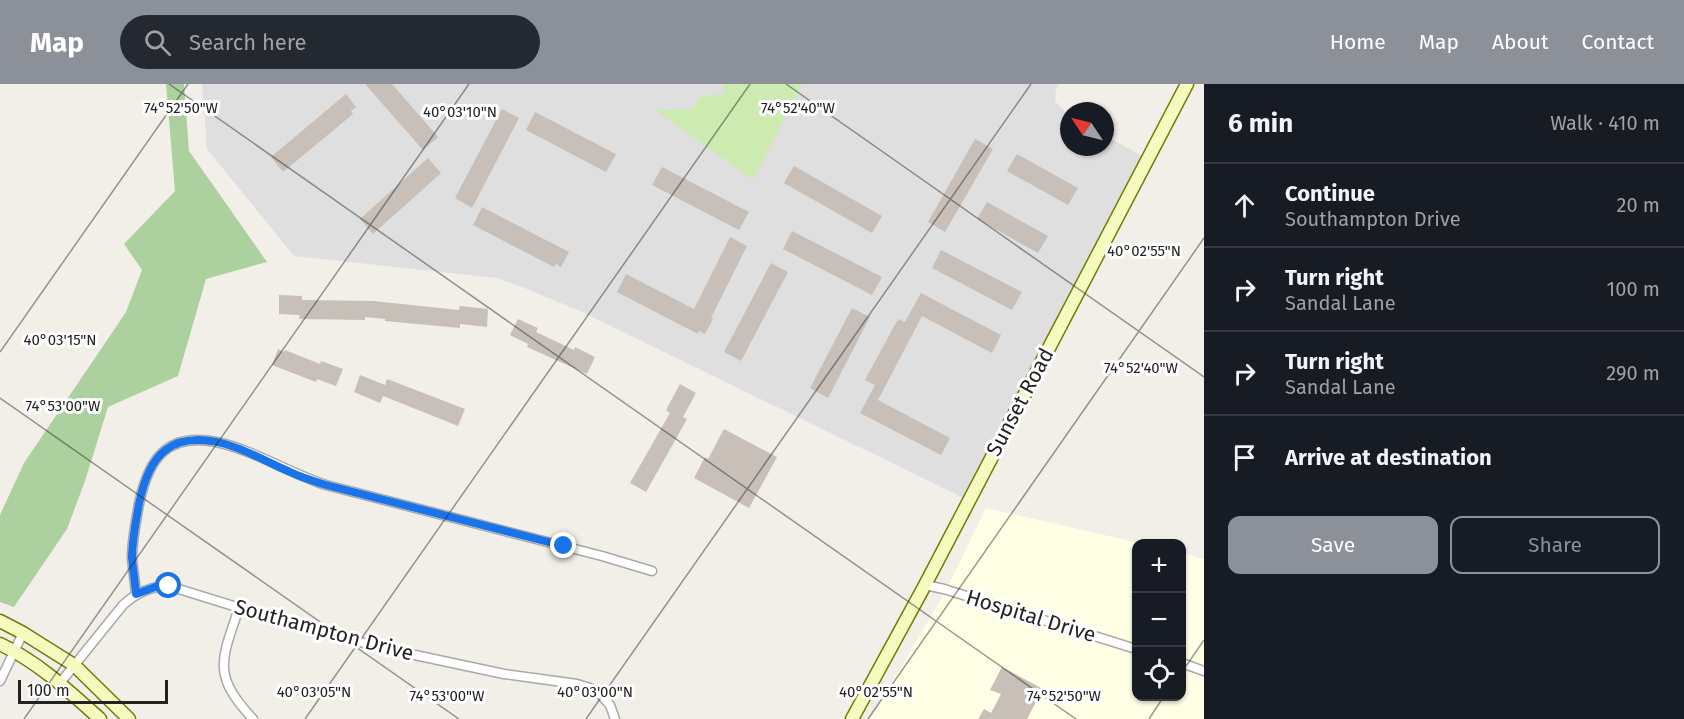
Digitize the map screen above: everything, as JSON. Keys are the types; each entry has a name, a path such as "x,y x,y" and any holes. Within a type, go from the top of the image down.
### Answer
{"street":[{"name":"Sunset Road","path":"852,719 925,585 1188,84"},
{"path":"136,594 132,555 141,495 147,474 158,456 174,444 194,440 237,448 299,476 326,485 652,571"},
{"name":"Hospital Drive","path":"925,585 1132,647"},
{"name":"Southampton Drive","path":"60,683 123,605 136,594 158,586 169,586 311,629 398,651 519,676 577,684 590,688 601,696 610,705 615,719"},
{"path":"239,608 225,648 224,677 235,698 253,719"},
{"path":"0,621 74,665 129,719"},
{"path":"0,681 23,633"},
{"path":"0,644 14,650 60,683 100,719"},
{"path":"1186,664 1204,671"}],"shaded area":[{"path":"202,84 1059,84 1055,101 1060,106 1060,156 1114,156 1114,141 1148,159 968,500 580,311 497,278 294,256 207,149"},
{"path":"986,508 1132,541 1132,701 1186,701 1186,554 1204,559 1204,719 870,719 942,598"}],"green space":[{"path":"166,84 184,84 189,151 267,262 206,279 178,376 108,407 67,529 14,607 0,602 0,515 24,463 126,312 142,270 124,244 175,191"},
{"path":"724,84 802,84 753,180 657,110 693,109 701,96 724,94"}],"building":[{"path":"365,84 392,84 438,137 423,150"},
{"path":"346,94 356,107 351,111 353,114 283,172 271,157"},
{"path":"502,109 519,118 472,208 455,198"},
{"path":"535,112 616,154 606,172 526,130"},
{"path":"975,139 993,149 945,232 928,222"},
{"path":"1017,154 1078,188 1068,205 1007,171"},
{"path":"428,158 441,173 373,234 360,219"},
{"path":"794,166 882,216 872,233 784,183"},
{"path":"662,167 749,212 739,230 652,185"},
{"path":"987,202 1048,236 1038,253 977,219"},
{"path":"482,207 569,252 561,267 556,264 554,267 473,225"},
{"path":"792,231 882,277 872,295 783,249"},
{"path":"730,237 747,246 705,334 699,331 698,334 617,292 626,274 694,309"},
{"path":"941,250 1022,292 1012,310 932,268"},
{"path":"771,263 788,272 741,361 724,352"},
{"path":"921,293 1001,335 992,353 922,316 878,400 950,438 941,455 860,413 875,385 865,380 898,319 905,322"},
{"path":"279,295 302,296 302,300 373,301 459,310 460,306 488,309 487,327 460,324 460,328 365,317 365,320 299,319 300,315 279,314"},
{"path":"852,308 870,317 828,398 810,388"},
{"path":"518,319 538,328 536,332 595,357 587,374 527,347 528,344 510,335"},
{"path":"278,349 320,364 321,361 343,369 336,386 317,379 316,382 272,365"},
{"path":"360,375 385,385 387,379 465,409 458,426 383,396 380,403 354,392"},
{"path":"680,384 696,393 683,417 687,419 646,492 630,483 670,413 666,410"},
{"path":"724,429 777,457 749,508 694,478 705,457 708,459"},
{"path":"1002,667 1043,689 1027,719 978,719 984,709 991,713 1001,694 990,690"}],"route":[{"path":"169,586 158,586 136,594 132,555 134,535 143,484 151,465 158,456 174,444 184,441 204,440 225,444 299,476 326,485 564,546"}]}
